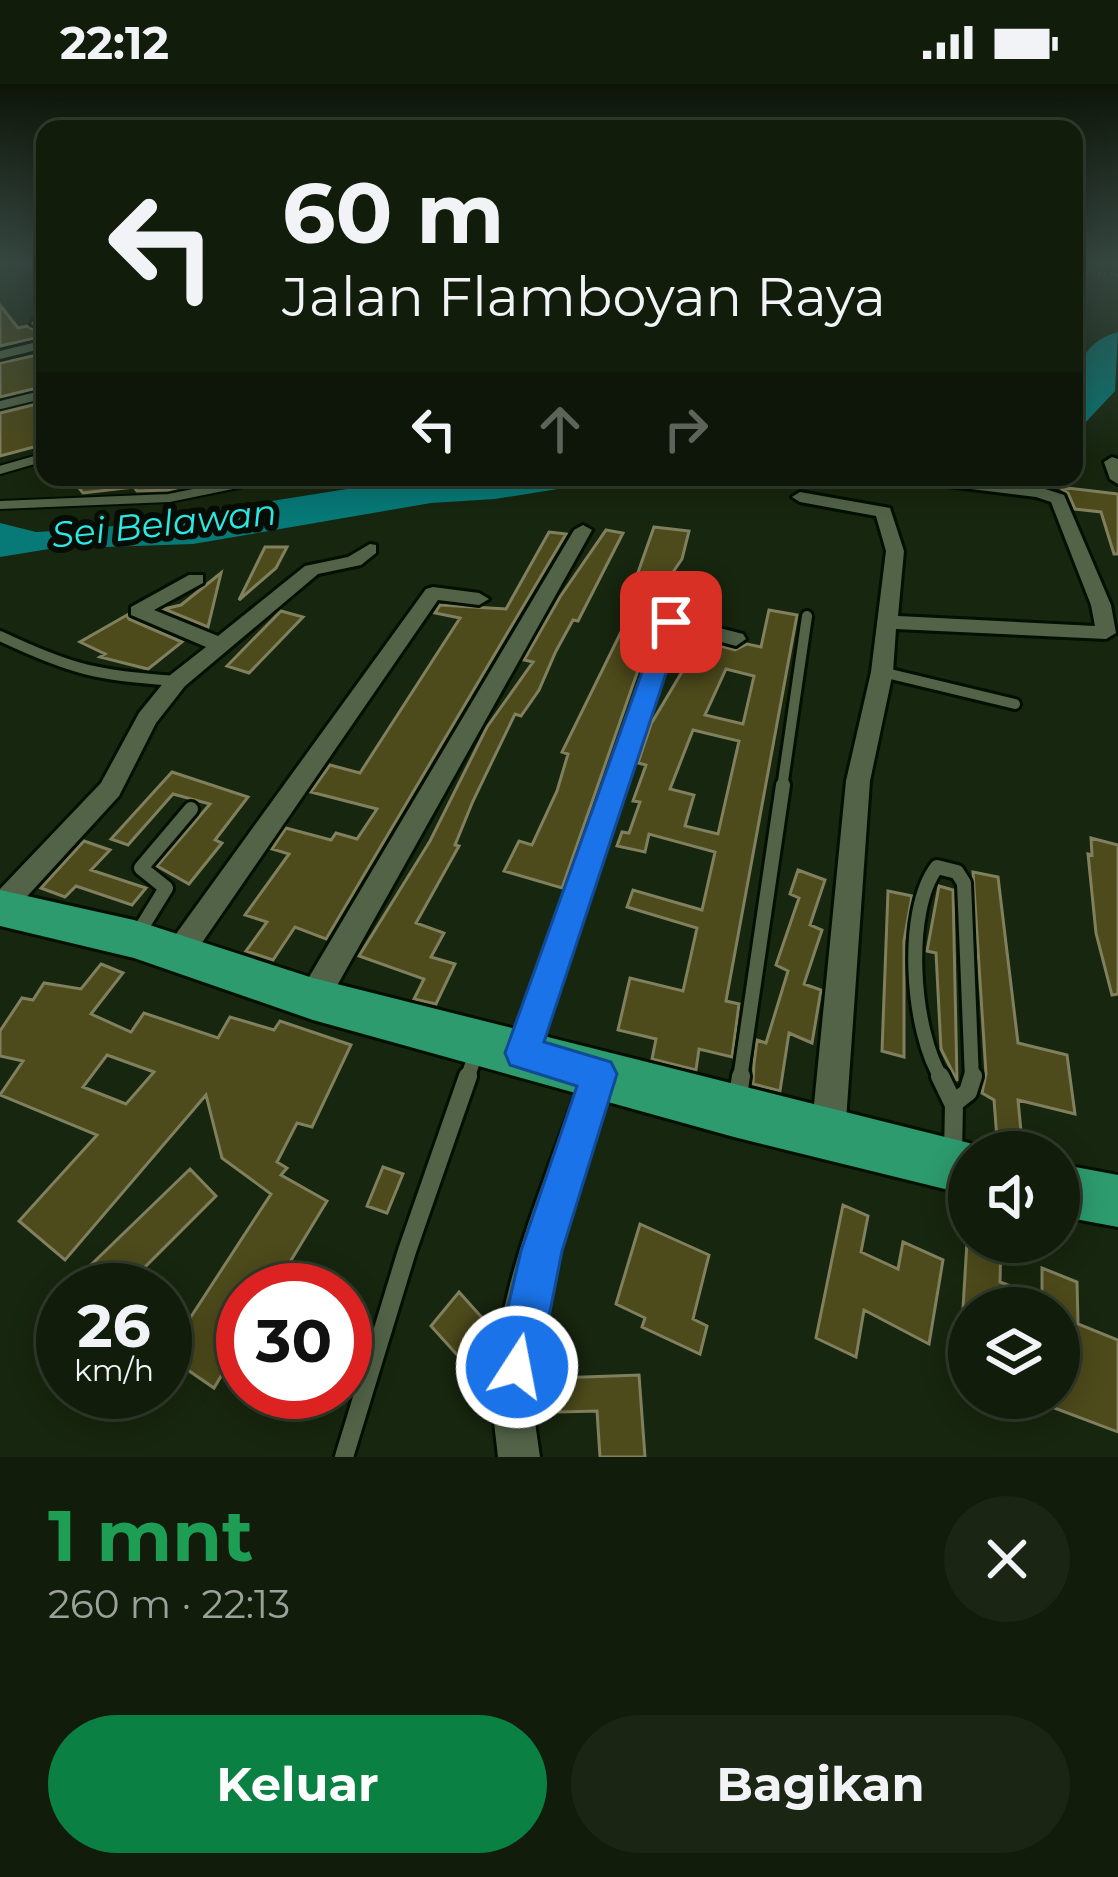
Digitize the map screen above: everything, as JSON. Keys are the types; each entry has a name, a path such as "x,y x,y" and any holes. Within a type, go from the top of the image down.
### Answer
{"main road":[{"path":"0,907 156,946 314,999 734,1112 948,1164"},
{"path":"1080,1194 1118,1201"}],"street":[{"path":"0,356 36,346"},
{"path":"887,622 1106,633 1101,605 1058,500 1039,492 987,486"},
{"path":"800,497 884,512 895,550 882,672 858,781 828,1135"},
{"path":"314,999 583,530"},
{"path":"0,907 110,789 147,719 177,681 312,570 354,560 370,549"},
{"path":"196,579 132,610 223,646"},
{"path":"502,1048 671,622 681,582"},
{"path":"156,946 434,593 478,599"},
{"path":"671,622 736,638"},
{"path":"519,1457 513,1393 520,1342 542,1251 598,1074"}],"lane":[{"path":"0,404 36,396"},
{"path":"0,470 36,460"},
{"path":"0,506 154,502 239,486"},
{"path":"734,1112 807,616"},
{"path":"0,635 67,668 101,676 177,681"},
{"path":"882,672 1015,704"},
{"path":"156,946 166,888 141,868 191,808"},
{"path":"954,1102 968,1092 974,1077 964,884 951,869 937,867 927,876 920,908 921,1022 928,1055 954,1102 957,1131"},
{"path":"344,1457 414,1229 502,1048"}],"water":[{"path":"1118,332 1115,391 1083,429 1083,359 1101,339"},
{"name":"Sei Belawan","path":"366,486 577,486 431,503 193,544 49,549 0,557 0,523 36,532 93,529"}],"building":[{"path":"0,328 36,331 36,338 0,346"},
{"path":"36,355 36,388 0,397 0,363"},
{"path":"36,404 36,446 0,456 0,413"},
{"path":"77,486 184,486 168,490 137,491 134,487 83,493"},
{"path":"1059,487 1118,494 1118,554 1114,554 1101,512 1075,509 1068,493"},
{"path":"654,527 689,531 682,559 660,603 629,598"},
{"path":"606,530 623,533 539,690 521,716 515,714 473,801 455,845 459,846 416,923 444,933 431,957 455,964 436,1004 414,999 424,979 359,956 430,841 487,727 533,662 524,660 560,597"},
{"path":"549,532 566,534 326,939 295,927 273,960 246,951 267,922 245,915 289,854 272,849 286,828 331,840 336,833 357,839 377,809 311,792 330,765 360,773 460,618 435,613 440,605 506,609"},
{"path":"265,547 287,547 276,568 239,600"},
{"path":"221,573 208,627 164,609 181,605"},
{"path":"769,610 797,615 726,1001 739,1004 732,1057 699,1049 696,1070 652,1059 656,1039 618,1030 630,978 683,991 697,928 627,907 633,890 702,910 715,852 649,834 645,852 617,846 622,832 629,833 640,802 633,801 646,765 638,763 651,724 689,660 673,657 680,635 735,650 747,644 761,647","holes":["726,669 754,676 743,724 705,715","693,730 739,741 718,834 685,826 694,795 670,789"]},
{"path":"281,611 303,617 249,673 227,666"},
{"path":"127,615 182,642 148,669 100,657 105,654 80,642"},
{"path":"623,628 651,633 562,888 504,871 519,841 532,845 557,791 568,754 562,752"},
{"path":"172,772 248,797 215,840 222,843 189,884 157,866 210,804 173,794 128,845 111,839"},
{"path":"1091,838 1118,845 1118,994 1112,995 1096,933 1088,854 1092,855"},
{"path":"84,841 110,850 91,870 146,888 132,905 76,886 65,897 41,888"},
{"path":"798,870 825,880 810,925 822,930 804,984 821,990 812,1043 789,1033 780,1091 753,1084 754,1063 757,1040 766,1043 788,971 776,965 799,898 790,894"},
{"path":"973,872 998,877 1018,1043 1067,1055 1075,1114 1018,1100 1021,1131 996,1131 994,1100 982,1093 986,1074"},
{"path":"939,886 953,890 957,1081 941,1049 936,953 927,951"},
{"path":"888,891 912,896 904,941 904,1057 882,1051"},
{"path":"101,964 123,973 91,1014 131,1032 144,1013 218,1038 230,1017 274,1030 280,1021 351,1045 312,1127 297,1123 277,1162 287,1168 281,1175 327,1201 289,1263 226,1263 271,1194 222,1158 206,1095 65,1260 19,1221 97,1135 0,1095 23,1061 0,1056 0,1031 22,998 33,1000 44,983 81,989","holes":["107,1055 154,1072 126,1104 83,1087"]},
{"path":"383,1167 403,1174 387,1213 367,1206"},
{"path":"190,1169 216,1196 149,1263 93,1263"},
{"path":"843,1205 868,1216 861,1252 898,1269 903,1242 943,1260 929,1344 864,1310 856,1357 816,1338"},
{"path":"640,1224 709,1255 693,1319 707,1326 700,1354 642,1327 645,1318 616,1304"},
{"path":"966,1263 1000,1263 1000,1282 1013,1287 964,1287"},
{"path":"1042,1268 1077,1282 1077,1287 1042,1287"},
{"path":"216,1278 214,1388 192,1373 192,1315"},
{"path":"459,1292 495,1332 468,1367 431,1326"},
{"path":"1080,1325 1118,1340 1118,1432 1080,1418"},
{"path":"639,1375 645,1457 600,1457 597,1411 559,1412 558,1378"}],"route":[{"path":"517,1367 542,1251 598,1074 523,1053 671,622"}]}
